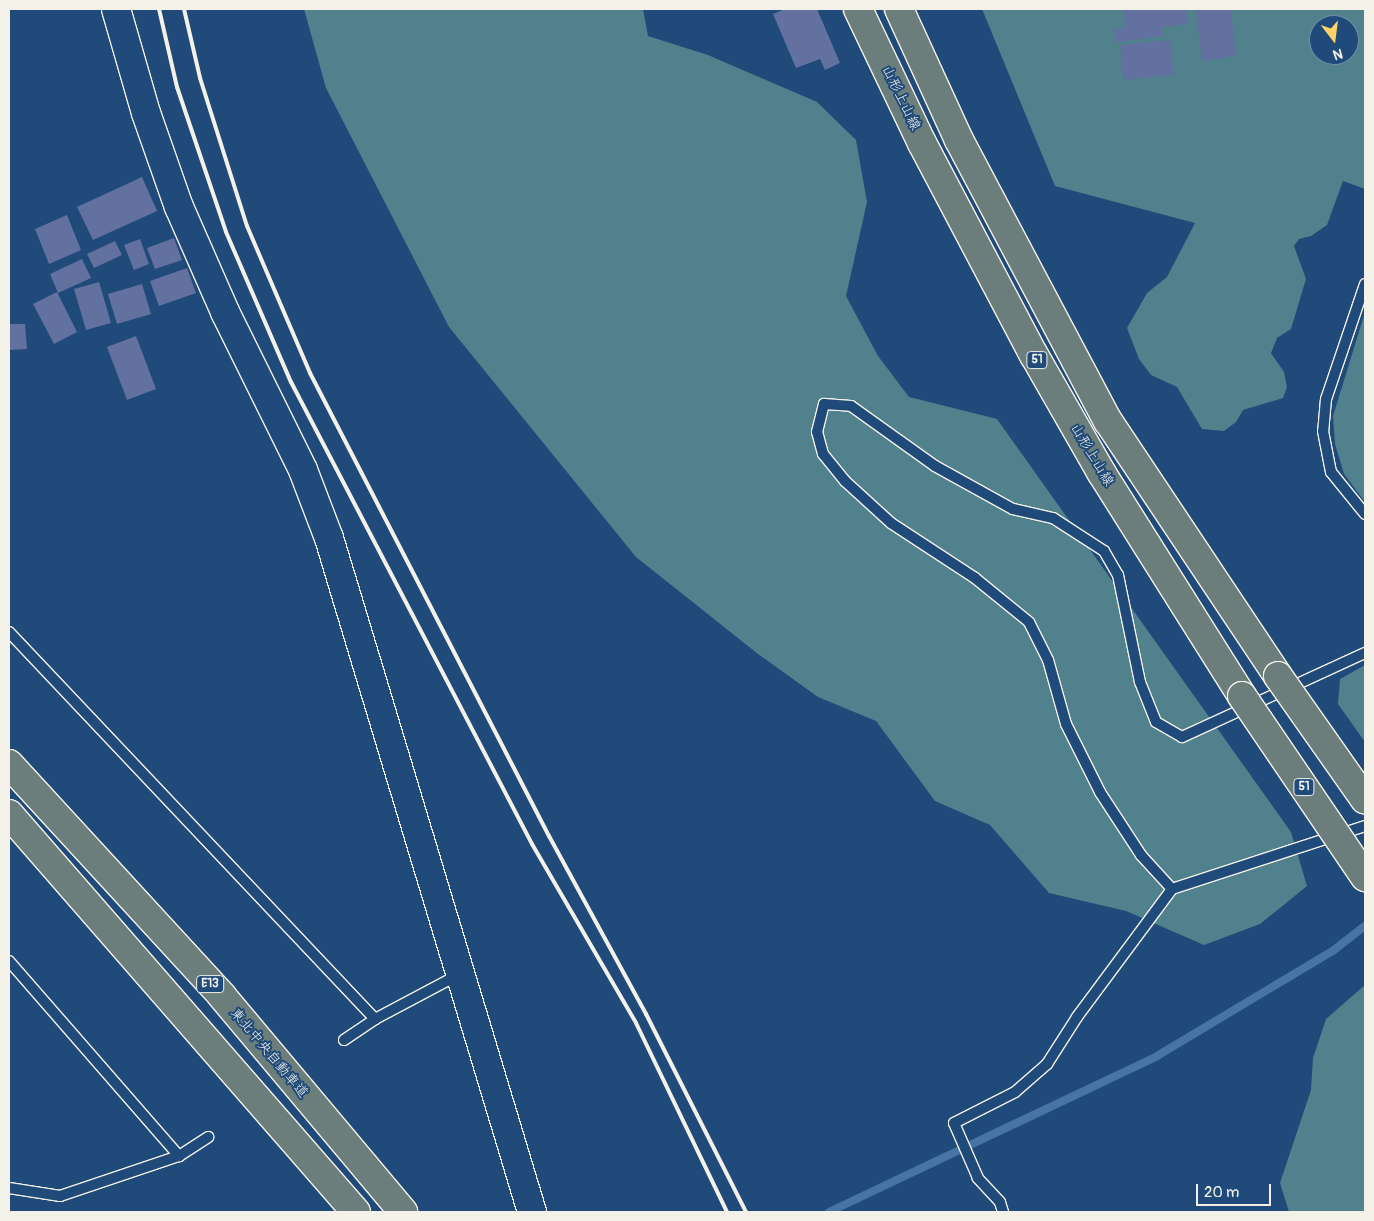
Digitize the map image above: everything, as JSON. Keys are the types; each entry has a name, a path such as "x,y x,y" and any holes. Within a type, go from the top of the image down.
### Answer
{"main road":[{"name":"山形上山線","path":"858,9 922,143 1034,355 1102,472 1242,696 1365,877"},
{"name":"51","path":"899,9 959,140 1108,421 1278,676 1365,800"},
{"name":"東北中央自動車道","path":"9,764 222,996 403,1212"},
{"path":"9,814 356,1212"}],"street":[{"path":"116,9 146,113 179,207 225,312 303,470 329,538 458,974 532,1212"}],"lane":[{"path":"1365,284 1326,399 1323,432 1332,472 1365,514"},
{"path":"1172,889 1141,854 1100,792 1066,724 1048,660 1029,622 974,578 891,523 845,481 821,446 818,432 824,404 851,406 935,466 1013,509 1053,518 1104,551 1118,575 1140,682 1156,722 1182,737 1365,653"},
{"path":"9,632 375,1019"},
{"path":"1003,1212 1000,1202 978,1178 954,1123 1015,1092 1047,1064 1077,1017 1172,889 1365,826"},
{"path":"9,961 179,1156"},
{"path":"344,1040 375,1019 458,974"},
{"path":"9,1188 60,1196 179,1156 208,1137"},
{"path":"994,1212 1000,1202"}],"green space":[{"path":"304,9 643,9 648,36 708,55 817,102 856,140 867,202 846,296 878,356 909,397 997,419 1291,832 1307,886 1260,924 1204,945 1126,911 1049,893 990,825 935,801 876,721 818,697 758,654 636,557 449,327 326,88"},
{"path":"982,9 1365,9 1365,189 1343,181 1327,225 1311,236 1299,239 1294,246 1306,279 1291,329 1277,338 1271,353 1284,372 1287,387 1283,398 1243,410 1236,422 1224,431 1202,429 1177,387 1151,375 1139,359 1127,328 1147,293 1167,277 1195,223 1055,186"},
{"path":"1365,312 1365,502 1344,474 1335,444 1333,416"},
{"path":"1365,665 1365,742 1338,704 1340,679"},
{"path":"1365,985 1365,1212 1289,1212 1280,1183 1311,1090 1313,1058 1326,1019"}],"building":[{"path":"785,9 817,9 840,63 825,70 820,59 796,68 773,14"},
{"path":"1123,9 1186,9 1188,24 1162,27 1164,36 1115,42 1113,29 1125,28"},
{"path":"1196,9 1231,9 1236,56 1202,61"},
{"path":"1170,40 1174,75 1123,80 1120,45"},
{"path":"142,177 157,211 93,240 77,207"},
{"path":"67,215 81,250 49,264 35,229"},
{"path":"174,238 182,260 155,269 147,248"},
{"path":"140,239 149,264 134,270 124,245"},
{"path":"115,241 122,255 94,268 87,254"},
{"path":"82,259 91,278 58,293 50,274"},
{"path":"187,268 196,293 159,306 150,281"},
{"path":"99,282 111,323 86,330 74,289"},
{"path":"142,284 151,314 117,324 108,294"},
{"path":"57,292 77,332 54,344 33,304"},
{"path":"9,324 25,324 27,349 9,350"},
{"path":"136,336 156,389 127,400 107,347"}],"waterway":[{"path":"829,1212 1157,1056 1334,950 1365,926"}],"railway":[{"path":"159,9 177,87 226,232 291,382 532,844 636,1023 727,1212"},
{"path":"184,9 200,78 247,226 310,373 549,836 646,1014 746,1212"}]}
